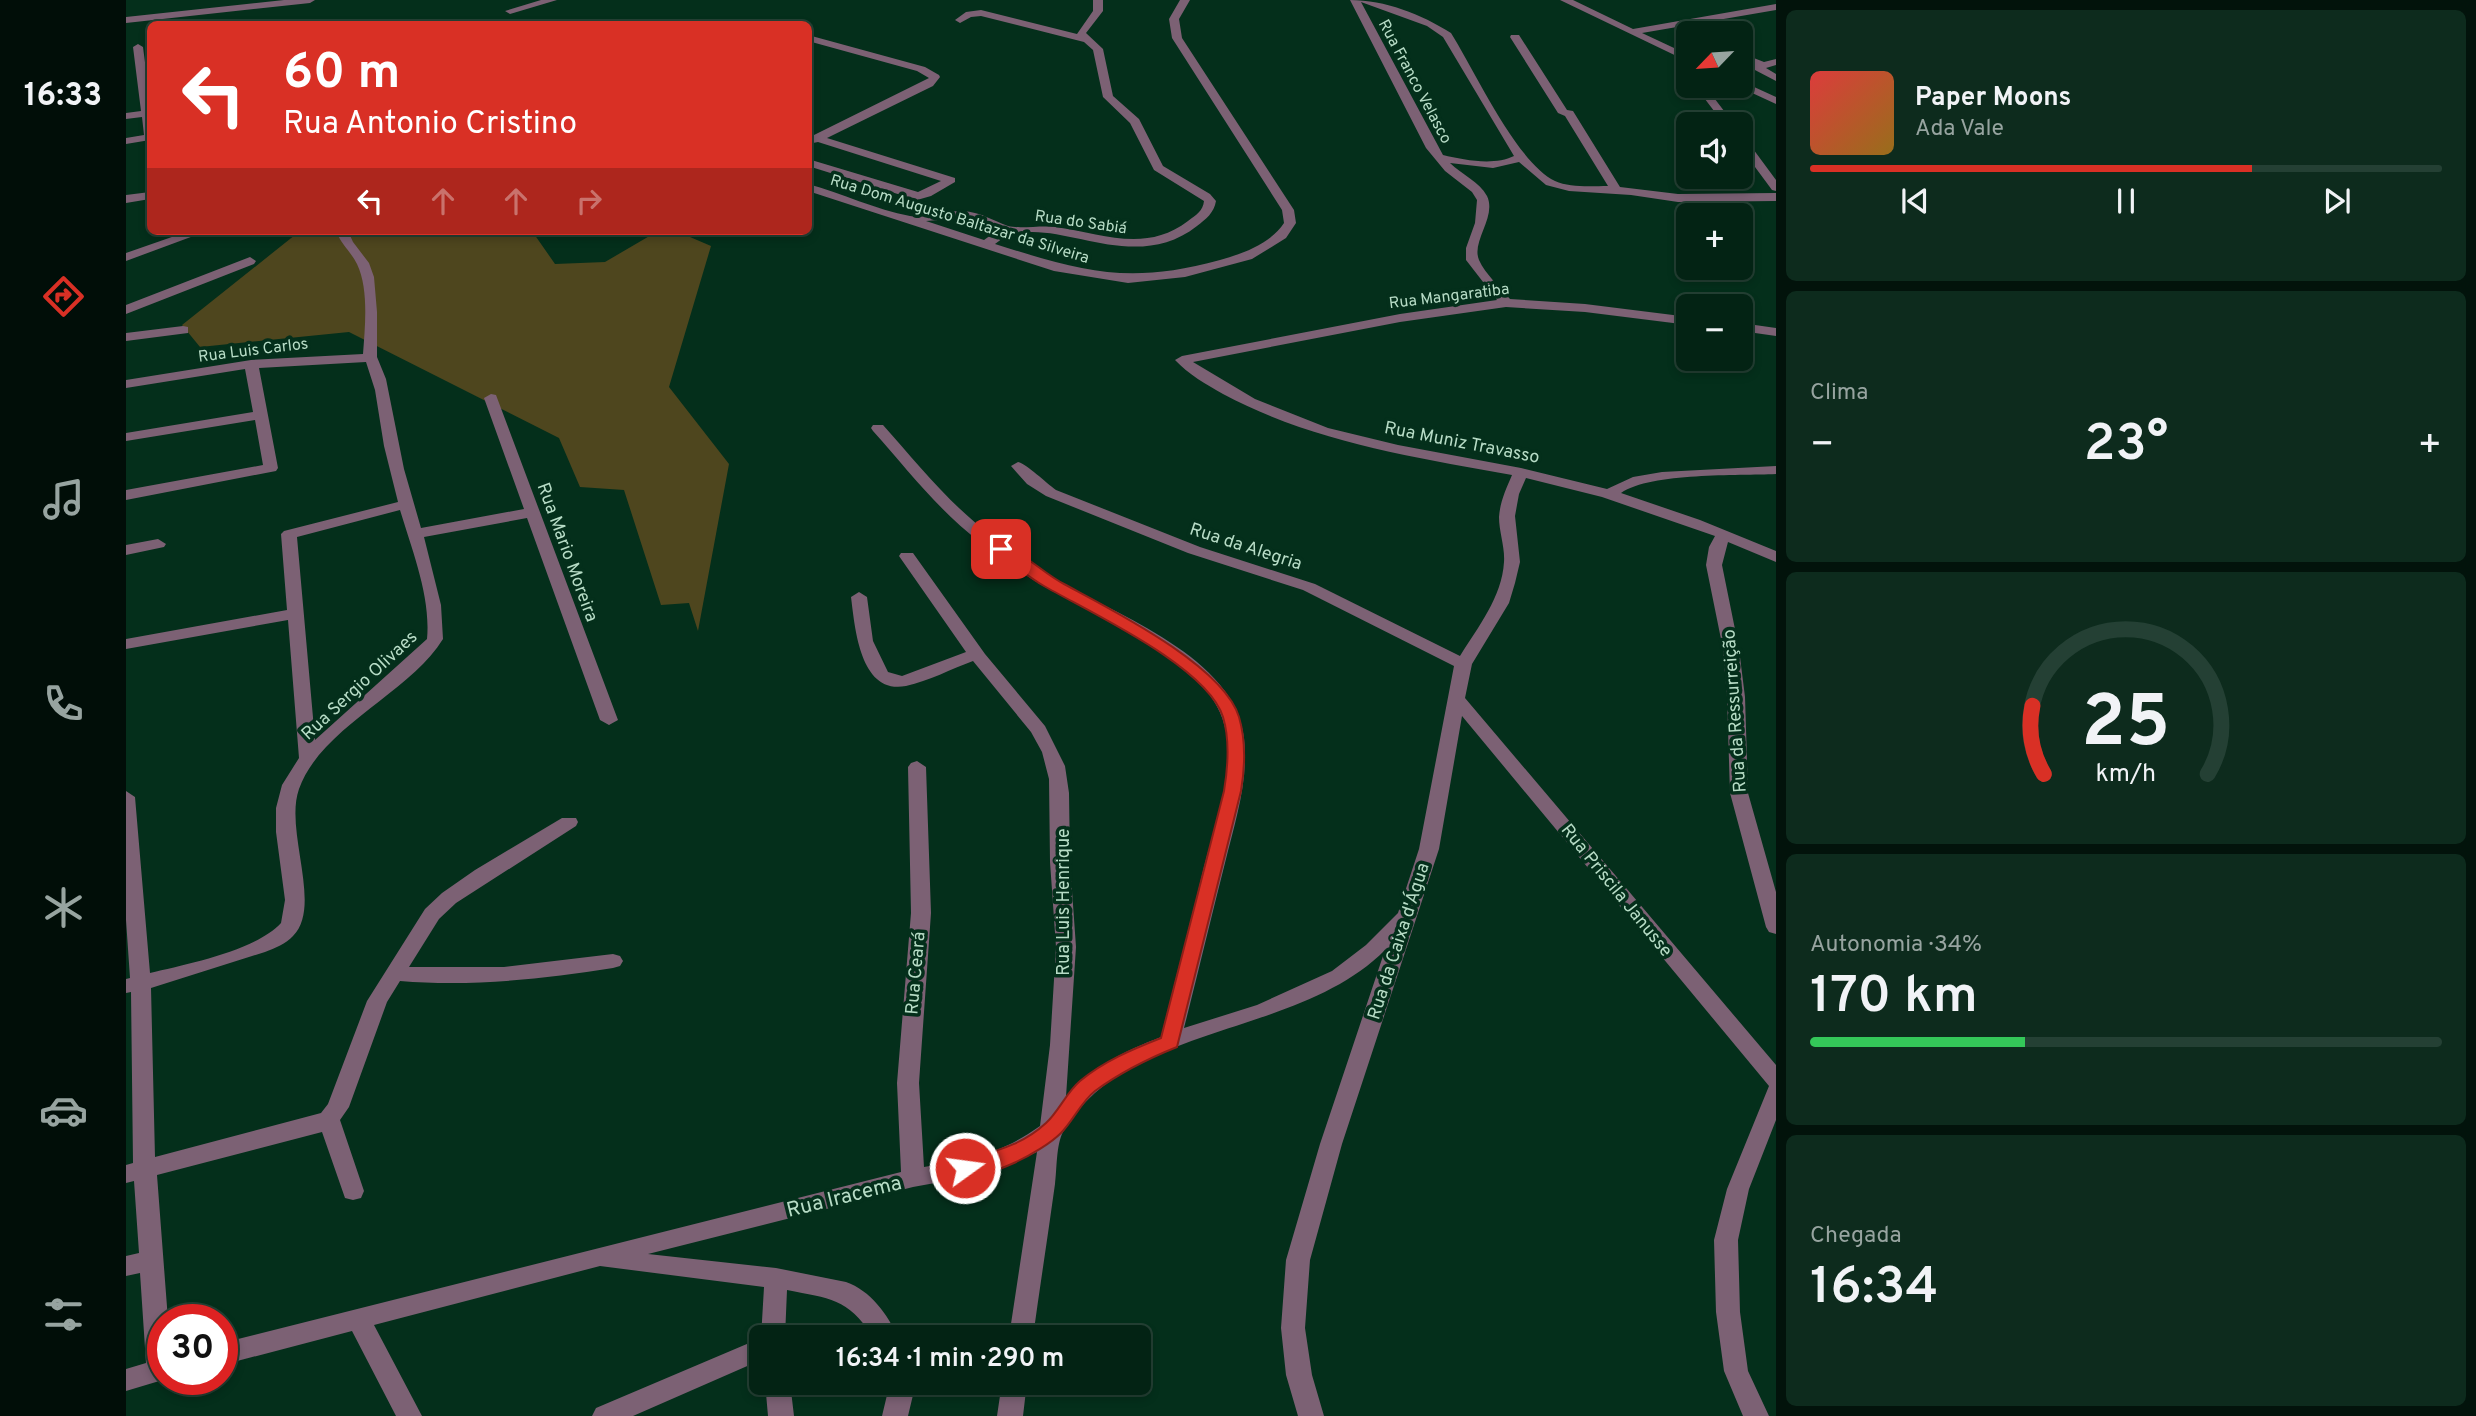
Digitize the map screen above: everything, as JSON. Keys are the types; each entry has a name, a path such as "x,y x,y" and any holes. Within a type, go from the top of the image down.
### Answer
{"street":[{"path":"126,20 237,4 310,0"},
{"path":"507,12 552,0"},
{"path":"1086,39 1082,33 1098,11 1098,0"},
{"name":"Rua Dom Augusto Baltazar da Silveira","path":"812,188 1085,274 1145,279 1185,273 1248,256 1282,235 1290,223 1288,211 1177,38 1174,19 1185,0"},
{"name":"Rua Franco Velasco","path":"1355,0 1439,157 1476,163 1511,162 1520,157 1447,35 1430,24 1364,0"},
{"path":"1565,0 1676,54"},
{"path":"1631,32 1776,7"},
{"path":"960,20 970,14 981,13 1086,39"},
{"path":"1669,25 1676,28"},
{"path":"1515,37 1616,190"},
{"path":"812,39 921,69 935,77 929,84 812,140"},
{"name":"Rua do Sabiá","path":"911,220 946,214 971,214 989,219 1007,230 1056,230 1108,243 1141,244 1176,237 1209,208 1210,201 1206,196 1158,168 1135,121 1108,97 1098,49 1086,39"},
{"path":"126,48 147,46"},
{"path":"138,47 146,69 143,92"},
{"path":"1754,62 1776,78"},
{"path":"1762,67 1776,62"},
{"path":"126,72 146,69"},
{"path":"1754,90 1776,101"},
{"path":"1709,98 1720,112"},
{"path":"126,116 147,113"},
{"path":"126,141 147,138"},
{"path":"812,140 951,180 927,194 917,196 812,163"},
{"path":"1753,156 1776,188"},
{"path":"1439,157 1449,169 1478,190 1483,200 1481,223 1472,248 1472,260 1506,303"},
{"path":"1520,157 1541,177 1560,187 1616,190 1678,198 1776,197"},
{"path":"126,199 147,196"},
{"path":"987,244 1007,230"},
{"path":"126,257 189,235"},
{"name":"Rua Sergio Olivaes","path":"133,984 210,964 274,939 289,927 295,902 285,828 285,806 291,785 308,759 417,659 435,639 435,617 391,447 373,363 365,267 349,249 344,235"},
{"path":"126,310 250,261"},
{"name":"Rua Mangaratiba","path":"1216,352 1400,318 1506,303 1586,308 1676,319"},
{"path":"1753,329 1776,332"},
{"path":"126,338 183,330"},
{"name":"Rua Muniz Travasso","path":"1216,352 1182,360 1239,397 1299,423 1356,441 1521,472 1608,495 1724,535 1776,557"},
{"name":"Rua Luis Carlos","path":"126,384 251,364 373,363"},
{"path":"126,495 271,468 251,364"},
{"name":"Rua Mario Moreira","path":"491,398 609,720"},
{"path":"126,437 262,415"},
{"path":"878,428 933,492 967,524 1047,582 1124,621 1179,658 1219,697 1231,716 1237,762 1233,791 1170,1042"},
{"name":"Rua da Alegria","path":"1018,466 1032,481 1051,493 1194,550 1331,596 1403,636 1463,664"},
{"path":"1608,495 1615,487 1641,478 1776,470"},
{"name":"Rua da Caixa d'Água","path":"1311,1416 1299,1376 1293,1328 1298,1260 1331,1144 1429,849 1463,664 1501,603 1507,583 1512,562 1507,516 1511,494 1521,472"},
{"path":"308,759 289,534 406,504"},
{"path":"415,534 533,512"},
{"name":"Rua da Ressurreição","path":"1724,535 1717,547 1714,565 1731,649 1736,697 1739,793 1776,927"},
{"path":"126,550 158,544"},
{"name":"Rua Luis Henrique","path":"907,555 976,654 1030,716 1052,754 1060,787 1063,818 1060,865 1066,944 1053,1129 1023,1325"},
{"path":"859,597 865,641 881,675 894,681 904,681 976,654"},
{"path":"126,644 294,614"},
{"name":"Rua Priscila Janusse","path":"1458,700 1560,819 1661,947 1776,1080"},
{"name":"Rua Ceará","path":"913,1178 908,1083 920,913 917,767"},
{"path":"126,797 133,984 135,1172 151,1262 155,1304"},
{"path":"135,1172 313,1126 329,1119 338,1107 377,1001 440,905 501,863 569,822"},
{"name":"Rua Iracema","path":"238,1350 913,1178 990,1164 1023,1150 1053,1129 1086,1088 1128,1059 1210,1026 1263,1011 1329,981 1373,950 1405,918"},
{"path":"394,972 484,978 613,961"},
{"path":"1756,1416 1736,1371 1728,1312 1726,1240 1738,1189 1776,1092"},
{"path":"329,1119 353,1191"},
{"path":"596,1258 776,1278 846,1292 870,1312 878,1325"},
{"path":"126,1266 151,1262"},
{"path":"774,1325 776,1278"},
{"path":"358,1319 409,1416"},
{"path":"605,1416 749,1354"},
{"path":"126,1380 147,1374"},
{"path":"779,1395 781,1416"},
{"path":"895,1416 900,1395"},
{"path":"1010,1416 1013,1395"}],"shaded area":[{"path":"295,235 535,235 555,264 605,262 651,235 685,235 711,246 669,387 729,464 698,631 689,603 661,605 624,490 580,487 559,438 349,332 200,347 182,325"}],"route":[{"path":"965,1168 990,1164 1023,1150 1053,1129 1086,1088 1128,1059 1170,1042 1220,833 1233,791 1237,762 1231,716 1219,697 1195,671 1140,631 1047,582 1001,549"}]}
